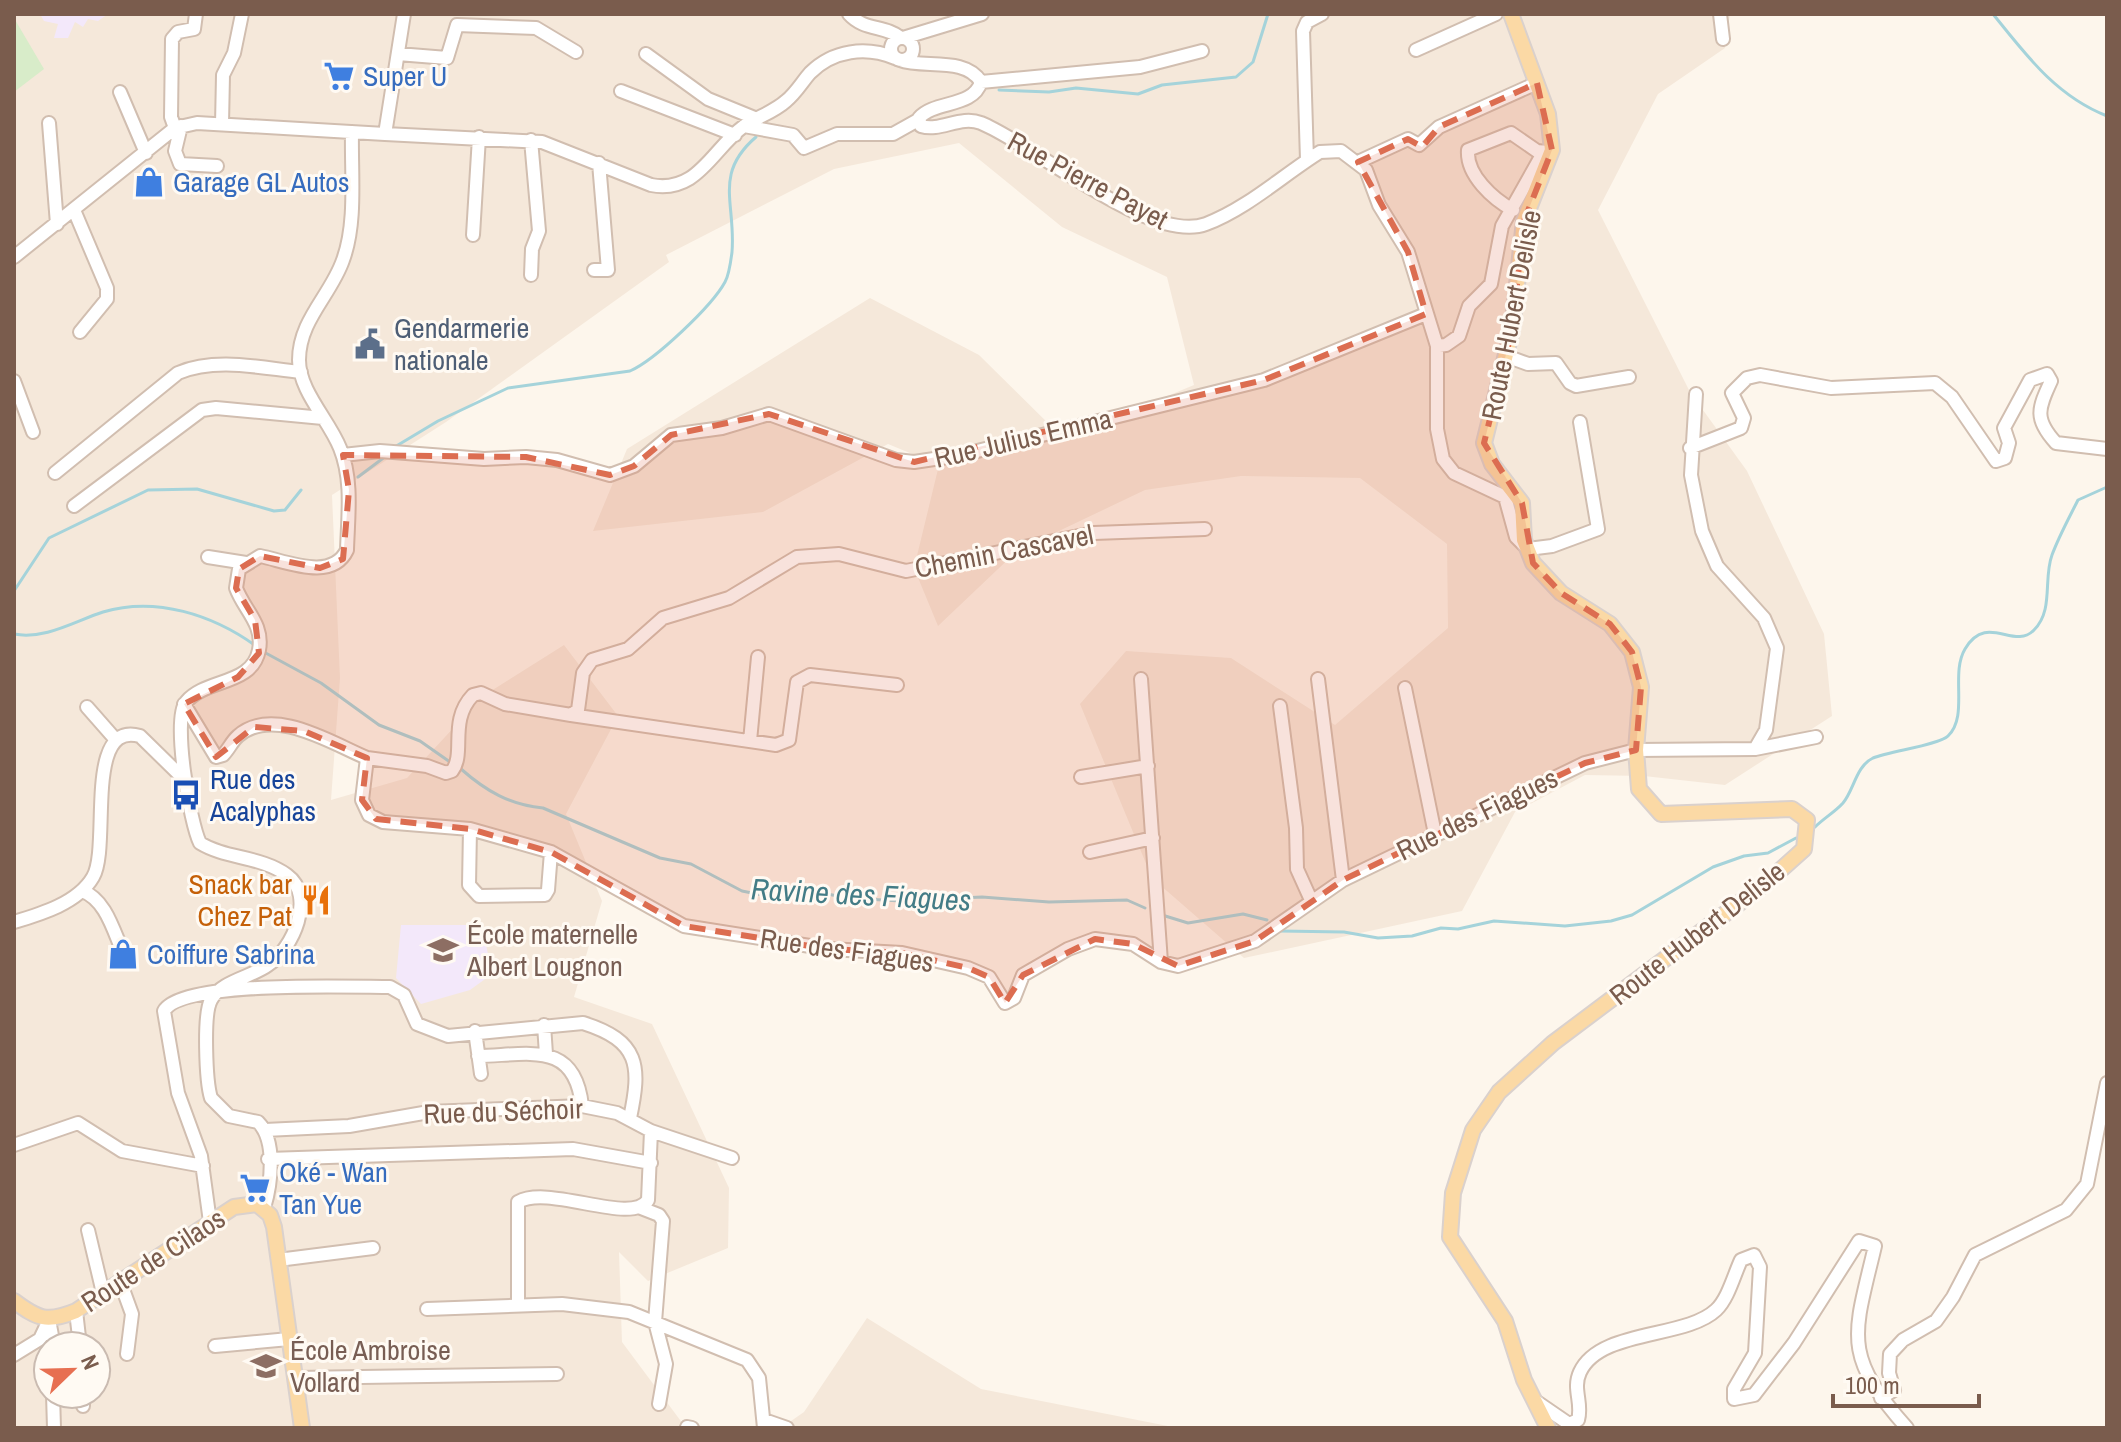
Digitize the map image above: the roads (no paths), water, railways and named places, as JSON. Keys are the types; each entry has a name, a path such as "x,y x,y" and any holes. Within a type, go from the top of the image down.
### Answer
{"main road":[{"path":"1511,14 1552,129 1548,152"},
{"name":"Route Hubert Delisle","path":"1548,152 1524,221 1516,300 1506,356 1484,443 1492,464 1522,503 1533,563 1561,593 1610,624 1632,652 1641,687 1636,750 1639,789 1661,814 1792,809 1807,820 1804,849 1766,883 1553,1043 1499,1092 1473,1130 1453,1193 1450,1237 1505,1321 1534,1400 1548,1428"},
{"name":"Route de Cilaos","path":"14,1301 49,1320 76,1311 210,1222 243,1204 264,1208 274,1227 302,1428"}],"street":[{"path":"196,14 194,29 178,32 172,39 171,117 178,127 175,151 180,164 217,166"},
{"path":"222,124 223,75 234,53 242,14"},
{"path":"385,134 404,14"},
{"path":"849,14 863,26 885,31 900,47 929,62 970,71 981,82"},
{"path":"14,257 178,127 222,124 531,140 651,185 678,185 706,166 739,130 786,101 810,74 828,60 848,52 900,47 982,14"},
{"path":"1307,160 1303,31 1307,22 1322,14"},
{"path":"1416,50 1496,14"},
{"path":"1720,14 1723,39"},
{"path":"398,54 447,58 457,25 536,28 576,52"},
{"path":"981,82 1140,67 1202,51"},
{"path":"646,54 708,99 757,119"},
{"path":"621,91 739,130 793,135 804,148 837,134 893,134 930,109 973,94 981,82"},
{"path":"1537,83 1439,127 1419,145 1408,139 1358,162 1366,170 1379,205 1408,252 1437,346 1437,429 1443,459 1454,473 1505,497 1516,537 1528,549 1552,546 1598,529 1580,422"},
{"path":"120,92 146,153"},
{"name":"Rue Pierre Payet","path":"918,120 928,128 962,121 978,122 1123,205 1177,228 1207,224 1225,215 1320,152 1333,150 1358,162"},
{"path":"49,123 57,224"},
{"path":"264,1208 270,1188 265,1130 252,1120 221,1112 211,1098 207,1011 211,998 222,989 269,965 281,954 297,918 301,897 297,886 285,873 258,860 200,843 181,737 184,704 202,690 238,677 251,668 259,653 260,635 236,588 239,569 260,556 320,568 343,559 347,550 349,490 343,455 301,372 299,360 312,312 336,277 348,242 352,132"},
{"path":"1437,346 1446,345 1459,336 1469,306 1491,284 1502,226 1513,210 1548,152 1511,133 1468,150 1470,165 1484,187 1494,200 1513,210"},
{"path":"473,235 479,137"},
{"path":"531,140 539,231 532,249 531,275"},
{"path":"594,270 608,270 599,163"},
{"path":"74,210 107,288 107,299 80,332"},
{"name":"Rue Julius Emma","path":"343,455 380,451 484,459 526,457 557,460 610,475 634,466 671,435 722,428 769,414 896,460 914,462 961,455 1264,380 1426,314"},
{"path":"1506,356 1528,364 1556,363 1570,383 1576,386 1629,377"},
{"path":"55,473 168,381 189,368 209,364 301,372"},
{"path":"1690,448 1741,428 1744,418 1732,393 1747,378 1760,375 1831,388 1935,383 1952,397 1996,461 2005,458 2009,443 2004,428 2030,380 2047,374 2051,381 2040,406 2042,428 2056,443 2107,449"},
{"path":"14,381 33,432"},
{"path":"1696,394 1690,448 1695,504 1710,552 1724,575 1764,618 1777,648 1766,730 1755,749"},
{"path":"74,506 202,410 216,408 323,418"},
{"name":"Chemin Cascavel","path":"571,715 578,710 583,673 592,660 628,649 663,618 729,598 797,557 839,554 906,571 1094,533 1205,529"},
{"path":"208,557 246,563"},
{"path":"750,741 758,657"},
{"path":"184,704 216,757 223,755 235,737 248,730 282,726 304,731 367,758 427,766 446,773 452,771 458,759 456,739 460,718 468,700 477,693 512,706 776,745 789,740 797,682 810,675 897,685"},
{"path":"1141,679 1161,962"},
{"path":"1318,679 1343,880"},
{"path":"1405,688 1435,834"},
{"path":"1280,706 1296,828 1297,869 1311,900"},
{"path":"87,707 116,740"},
{"path":"14,922 52,909 82,891 98,868 102,843 101,782 106,755 116,740 131,734 140,736 187,782"},
{"name":"Rue des Fiagues","path":"367,758 362,787 369,815 396,824 470,829 551,852 684,926 829,949 902,953 968,968 989,977 1005,1003 1014,998 1023,975 1068,949 1095,939 1133,944 1161,962 1178,966 1255,941 1343,880 1585,763 1636,750 1755,749 1816,737"},
{"path":"1081,777 1148,766"},
{"path":"470,829 469,885 479,896 545,895 551,852"},
{"path":"1090,852 1153,838"},
{"path":"82,891 93,895 102,906 122,950"},
{"path":"210,1222 203,1166 178,1093 164,1011 173,1001 222,989 390,987 404,995 413,1019 421,1027 448,1036 583,1023 621,1041 633,1056 639,1076 630,1118"},
{"path":"544,1025 546,1054"},
{"path":"475,1031 481,1074"},
{"path":"478,1056 546,1054 558,1059 575,1075 582,1106"},
{"path":"1881,1398 1894,1390 1889,1373 1890,1354 1903,1340 1936,1321 1975,1255 2066,1210 2087,1184 2107,1083"},
{"name":"Rue du Séchoir","path":"265,1130 349,1126 429,1112 582,1106 630,1118 651,1131 732,1158"},
{"path":"14,1145 78,1123 122,1151 203,1166"},
{"path":"641,1208 648,1200 651,1131"},
{"path":"268,1159 573,1149 651,1163"},
{"path":"518,1303 518,1202 532,1197 582,1201 629,1210 641,1208 659,1215 663,1221 655,1322 666,1364 659,1404"},
{"path":"88,1230 103,1293"},
{"path":"1534,1400 1569,1424 1578,1420 1580,1411 1575,1387 1581,1369 1601,1351 1653,1332 1703,1321 1720,1307 1741,1260 1754,1255 1760,1267 1755,1353 1734,1389 1734,1399 1754,1395 1794,1343 1859,1241 1875,1246 1855,1327 1863,1370 1881,1398 1907,1428"},
{"path":"278,1260 373,1248"},
{"path":"120,1281 132,1314 127,1354"},
{"path":"427,1309 518,1303 614,1309 655,1322 752,1365 759,1378 764,1424 787,1428"},
{"path":"76,1311 78,1330"},
{"path":"49,1320 51,1330"},
{"path":"14,1355 40,1339 49,1320"},
{"path":"215,1346 289,1339"},
{"path":"295,1378 557,1374"}],"waterway":[{"path":"999,90 1049,92 1076,88 1138,94 1162,85 1236,77 1253,62 1268,14"},
{"path":"1993,14 2057,86 2089,108 2107,116"},
{"path":"393,448 438,421 508,388 630,371 668,344 696,318 726,279 732,252 731,177 743,151 756,137"},
{"path":"358,477 386,456"},
{"name":"Ravine des Fiagues","path":"1815,827 1843,803 1867,762 1948,736 1957,717 1959,670 1965,649 1973,638 1982,633 2018,637 2034,630 2044,613 2052,555 2078,500 2107,487"},
{"path":"14,591 49,538 148,490 197,489 274,511 285,510 301,490"},
{"name":"Ravine des Fiagues","path":"14,634 48,632 103,612 143,606 203,617 256,646"},
{"name":"Ravine des Fiagues","path":"262,651 321,683 379,725 420,741 450,762"},
{"name":"Ravine des Fiagues","path":"461,769 489,790 509,800 543,808 660,858 691,864 742,891 762,895 808,890 847,898 901,901 982,897 1049,902 1127,900 1145,908"},
{"name":"Ravine des Fiagues","path":"1280,931 1344,932 1378,938 1412,936 1441,928 1458,929 1494,921 1565,926 1611,921 1632,915 1713,867 1744,856 1768,853 1796,838"},
{"name":"Ravine des Fiagues","path":"1162,915 1188,923 1243,914 1267,920"}],"place":[{"name":"Super U","path":"339,76"},
{"name":"Garage GL Autos","path":"149,182"},
{"name":"Gendarmerie nationale","path":"370,344"},
{"name":"Rue des Acalyphas","path":"186,795"},
{"name":"Snack bar Chez Pat","path":"316,900"},
{"name":"École maternelle Albert Lougnon","path":"443,950"},
{"name":"Coiffure Sabrina","path":"123,954"},
{"name":"Oké - Wan Tan Yue","path":"255,1188"},
{"name":"École Ambroise Vollard","path":"266,1366"}]}
